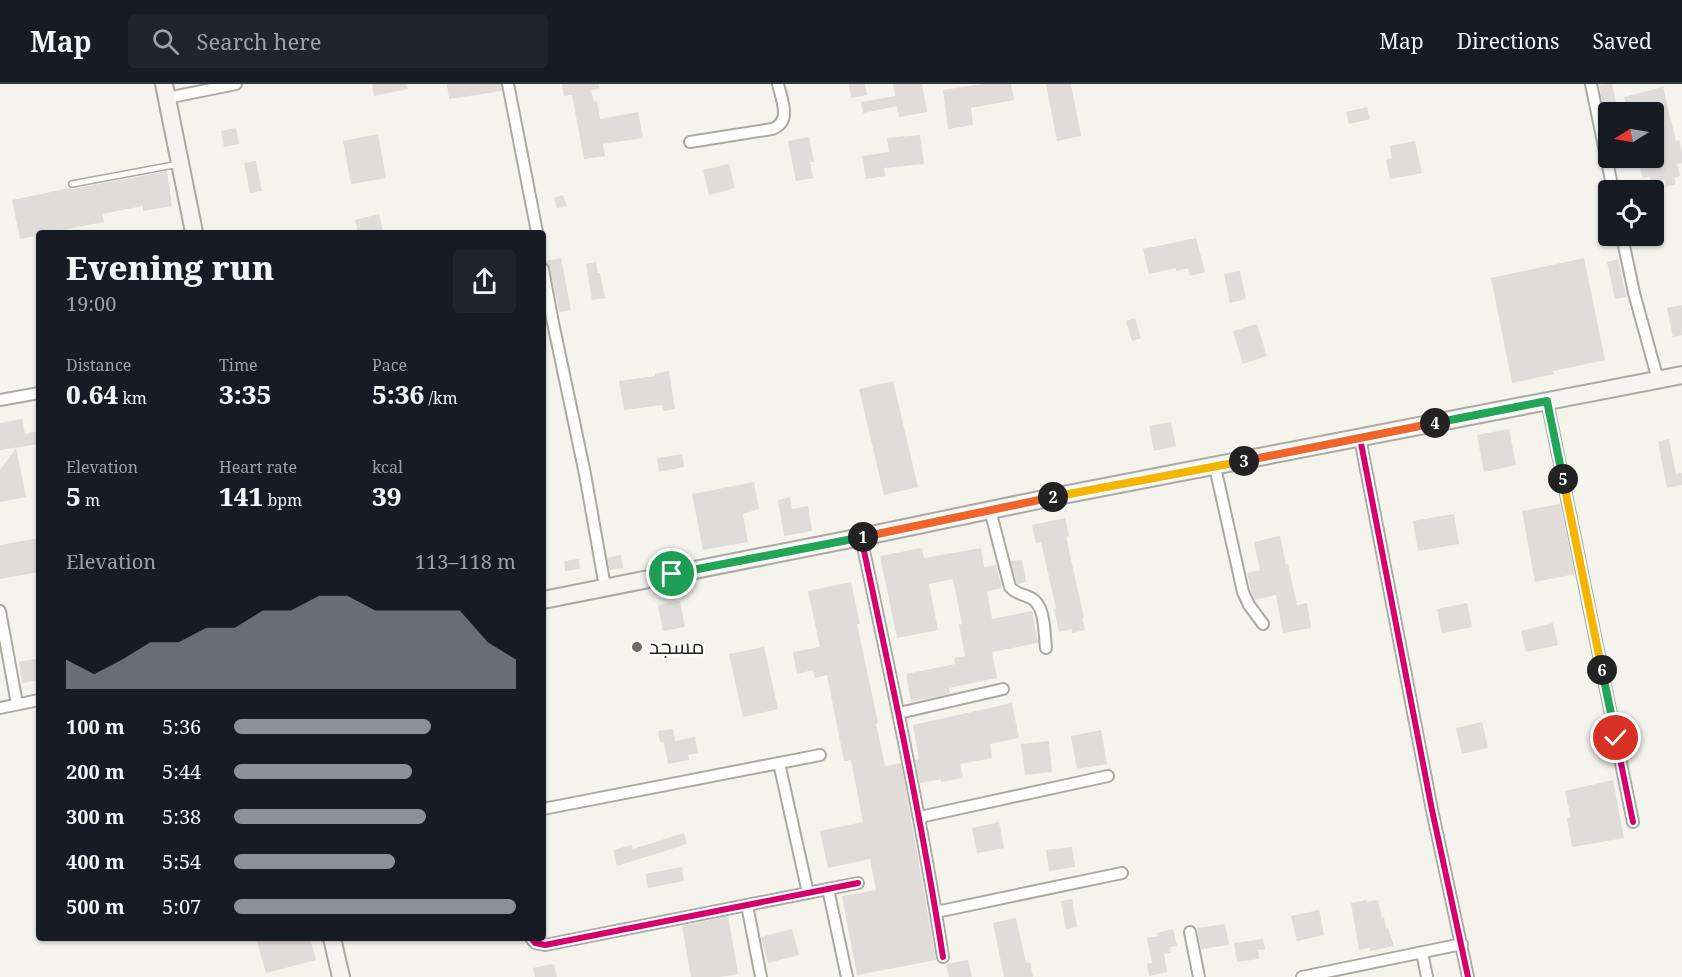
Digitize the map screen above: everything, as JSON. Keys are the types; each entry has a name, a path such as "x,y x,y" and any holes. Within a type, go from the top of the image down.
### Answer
{"main road":[{"path":"166,91 194,230"},
{"path":"546,599 1682,375"},
{"path":"333,941 341,977"}],"street":[{"path":"166,91 236,84"},
{"path":"508,84 537,230"},
{"path":"690,142 779,127 785,116 778,84"},
{"path":"1591,84 1611,180"},
{"path":"1624,246 1634,293 1658,380"},
{"path":"547,319 585,474 605,587"},
{"path":"0,400 36,394"},
{"path":"1547,401 1633,822"},
{"path":"1360,438 1431,810 1468,977"},
{"path":"1215,467 1243,592 1249,605 1263,624"},
{"path":"990,510 1010,587 1020,594 1033,598 1039,606 1046,648"},
{"path":"861,537 900,713 920,817 942,957"},
{"path":"0,611 17,704"},
{"path":"900,713 1003,689"},
{"path":"0,708 36,701"},
{"path":"546,808 820,755"},
{"path":"779,763 808,893"},
{"path":"920,817 1108,776"},
{"path":"936,912 1122,873"},
{"path":"533,941 545,945 858,883"},
{"path":"828,889 847,977"},
{"path":"747,905 761,977"},
{"path":"1190,932 1199,977"},
{"path":"1302,977 1462,944"},
{"path":"1422,952 1427,977"}],"lane":[{"path":"72,184 180,164"}],"building":[{"path":"372,84 407,84 408,89 374,96"},
{"path":"447,84 501,84 502,91 449,99"},
{"path":"562,84 599,84 600,89 591,90 594,102 597,101 600,119 638,112 643,138 603,144 605,156 584,159 572,95 564,96"},
{"path":"849,84 865,84 867,95 851,98"},
{"path":"893,84 922,84 927,112 899,117 897,106 863,113 861,102 895,96"},
{"path":"982,84 1011,84 1014,100 971,108 973,125 948,129 943,90"},
{"path":"1046,84 1071,84 1081,136 1057,141"},
{"path":"1612,84 1616,102 1602,102 1599,85"},
{"path":"1663,87 1676,141 1679,140 1682,152 1682,163 1677,164 1680,176 1674,178 1676,184 1666,187 1664,180 1651,180 1650,176 1643,178 1640,168 1664,168 1664,102 1625,102 1624,97"},
{"path":"1367,107 1370,119 1349,124 1346,112"},
{"path":"236,128 239,144 224,147 221,131"},
{"path":"378,134 386,178 351,184 343,141"},
{"path":"920,135 924,164 884,168 885,176 866,179 862,156 889,152 887,138"},
{"path":"809,137 814,162 810,162 813,178 796,181 788,141"},
{"path":"1415,141 1422,173 1390,179 1386,160 1392,158 1390,146"},
{"path":"256,161 262,191 250,193 244,163"},
{"path":"729,164 735,188 709,195 703,170"},
{"path":"167,171 172,206 143,211 143,206 102,214 104,222 61,230 36,230 36,236 20,239 12,200"},
{"path":"563,195 567,206 557,208 554,198"},
{"path":"379,214 383,230 358,230 355,220"},
{"path":"1196,238 1205,272 1190,276 1188,268 1176,271 1176,268 1149,274 1143,249"},
{"path":"561,258 571,310 559,312 550,268 546,261"},
{"path":"1584,258 1605,360 1553,371 1554,374 1512,383 1491,278"},
{"path":"1618,259 1626,297 1615,299 1607,262"},
{"path":"596,262 605,298 592,300 586,264"},
{"path":"1240,271 1246,299 1230,303 1224,274"},
{"path":"1682,305 1682,335 1673,337 1667,308"},
{"path":"1135,318 1141,338 1132,341 1126,321"},
{"path":"1257,324 1267,356 1243,364 1233,331"},
{"path":"669,371 675,409 664,411 662,405 624,410 619,381 655,376 655,374"},
{"path":"893,381 918,487 884,495 859,389"},
{"path":"22,419 25,434 36,432 36,444 0,450 0,423"},
{"path":"1171,422 1176,446 1154,451 1149,426"},
{"path":"1509,429 1516,465 1484,472 1477,435"},
{"path":"1669,439 1676,474 1682,473 1682,485 1667,488 1658,442"},
{"path":"16,448 26,497 0,502 0,470"},
{"path":"682,454 684,467 659,472 657,458"},
{"path":"754,482 759,509 743,514 748,542 703,550 692,494"},
{"path":"790,497 792,509 808,506 812,531 784,536 778,500"},
{"path":"1560,504 1575,574 1535,582 1522,511"},
{"path":"1454,514 1459,544 1418,551 1413,521"},
{"path":"1065,518 1069,536 1066,537 1085,630 1072,633 1072,629 1059,632 1041,542 1036,543 1032,525"},
{"path":"1280,536 1297,605 1307,603 1311,628 1283,633 1276,595 1255,600 1252,593 1247,573 1260,570 1254,542"},
{"path":"36,539 36,573 0,579 0,545"},
{"path":"922,548 924,558 981,548 984,567 996,565 1002,588 987,591 992,619 1032,611 1038,643 992,652 997,678 949,688 950,694 911,702 906,674 955,664 954,658 965,656 959,625 962,624 953,579 929,584 938,630 897,638 880,556"},
{"path":"621,555 623,568 610,570 607,558"},
{"path":"579,559 580,569 565,571 564,561"},
{"path":"1022,560 1026,582 1017,584 1011,561"},
{"path":"851,582 885,766 901,763 936,960 857,975 842,896 876,890 870,859 828,868 820,831 863,822 851,760 844,761 827,675 815,678 813,670 797,674 793,652 820,647 808,591"},
{"path":"680,601 685,627 663,631 658,605"},
{"path":"1467,603 1472,627 1442,633 1437,609"},
{"path":"1553,623 1558,645 1526,652 1521,631"},
{"path":"764,647 778,709 743,717 729,654"},
{"path":"36,659 36,681 22,683 19,662"},
{"path":"1012,703 1019,738 990,744 992,758 960,764 963,778 920,783 915,760 919,759 913,725"},
{"path":"1482,722 1488,748 1462,754 1456,728"},
{"path":"673,729 675,741 695,737 698,753 688,755 689,760 668,764 664,742 660,742 658,731"},
{"path":"1101,730 1107,764 1077,769 1071,736"},
{"path":"1049,741 1052,772 1025,775 1021,744"},
{"path":"1613,780 1624,838 1572,847 1567,818 1571,818 1565,791"},
{"path":"999,822 1004,848 977,853 972,828"},
{"path":"684,833 687,844 617,866 613,850 632,845 633,849"},
{"path":"1072,847 1075,867 1049,871 1046,850"},
{"path":"682,867 684,881 648,888 645,874"},
{"path":"1072,899 1077,927 1066,929 1061,901"},
{"path":"1367,900 1367,902 1378,900 1382,918 1384,917 1386,929 1388,928 1394,946 1370,951 1370,948 1359,950 1351,903"},
{"path":"1319,910 1324,935 1297,941 1291,916"},
{"path":"728,916 738,974 691,977 682,926"},
{"path":"1016,918 1026,963 1030,962 1033,977 1004,977 993,923"},
{"path":"1225,924 1229,945 1201,949 1197,928"},
{"path":"792,929 799,955 768,963 761,937"},
{"path":"1173,929 1177,946 1170,947 1171,953 1164,954 1167,972 1149,976 1147,964 1152,963 1147,938"},
{"path":"1263,939 1265,949 1258,950 1259,959 1237,962 1234,943"},
{"path":"257,941 311,941 316,960 266,973"},
{"path":"968,960 972,977 949,977 946,964"},
{"path":"554,964 557,977 535,977 533,968"}],"cycle path":[{"path":"1547,401 1633,822"},
{"path":"1360,438 1432,810 1468,977"},
{"path":"861,537 915,799 943,957"},
{"path":"533,941 545,945 858,883"}],"place":[{"name":"مسجد","path":"637,647"}],"route":[{"path":"672,574 1547,401 1616,738"}]}
